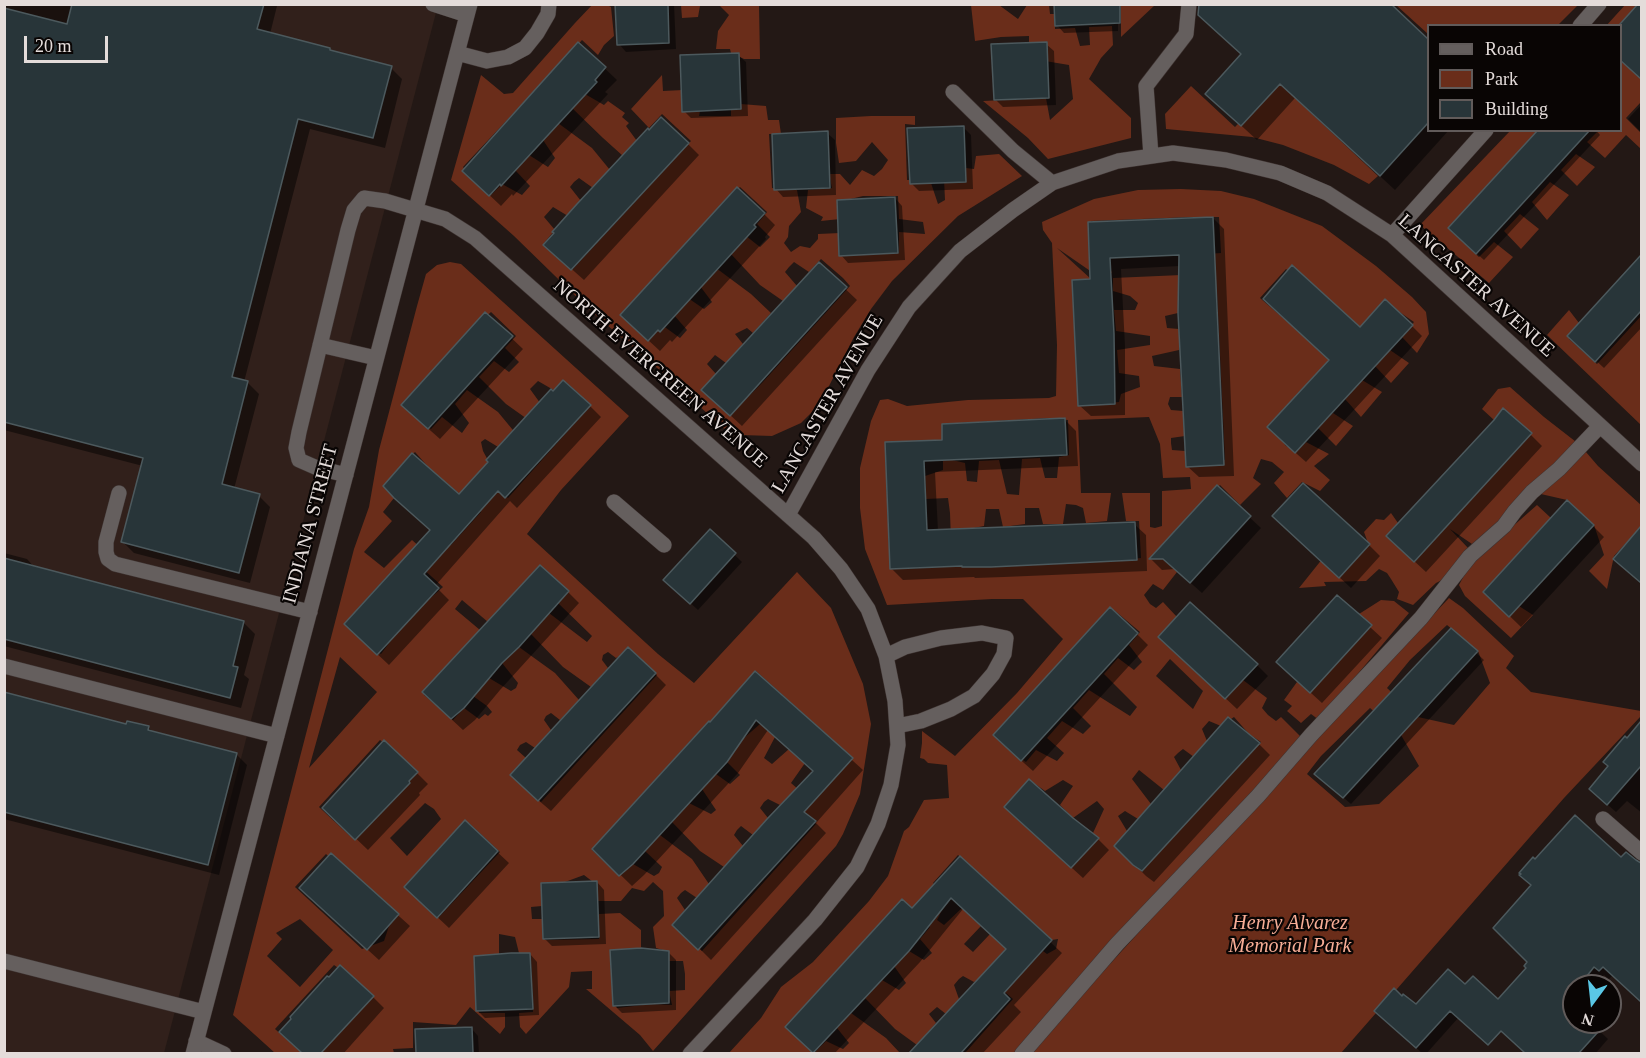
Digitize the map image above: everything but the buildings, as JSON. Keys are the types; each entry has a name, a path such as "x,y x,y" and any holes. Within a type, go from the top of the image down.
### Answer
{"street":[{"path":"433,4 469,10"},
{"path":"457,53 487,61 508,57 525,48 548,14 549,4"},
{"path":"1151,156 1146,86 1186,34 1189,4"},
{"path":"1582,24 1599,4"},
{"name":"INDIANA STREET","path":"195,1047 469,10"},
{"path":"953,92 1013,152 1052,183"},
{"path":"1392,235 1484,132"},
{"name":"LANCASTER AVENUE","path":"788,515 868,370 909,307 960,252 1012,210 1052,183 1118,161 1173,153 1226,160 1280,173 1327,193 1392,235 1641,464"},
{"name":"NORTH EVERGREEN AVENUE","path":"320,345 354,210 364,198 385,201 445,219 475,238 814,538 841,569 868,609 886,656 895,701 898,745 891,784 878,824 857,867 815,920 690,1053"},
{"path":"346,475 315,467 299,460 296,448 320,345 376,358"},
{"path":"1022,1053 1118,944 1421,618 1470,556 1504,526 1532,492 1559,469 1600,426"},
{"path":"119,493 106,542 108,559 115,564 310,612"},
{"path":"614,502 664,545"},
{"path":"886,656 905,647 952,637 982,633 1006,639 1004,654 993,674 974,696 951,709 897,726"},
{"path":"4,666 277,736"},
{"path":"1603,819 1641,853"},
{"path":"4,961 204,1012"},
{"path":"195,1047 224,1053"}],"shaded area":[{"path":"5,5 438,5 164,1053 5,1054"}],"green space":[{"path":"593,4 607,5 611,7 614,36 604,45 598,55 582,40 463,167 478,186 492,194 502,184 522,195 530,186 515,170 529,155 548,167 555,158 543,140 558,123 592,148 610,170 593,188 579,178 574,182 570,187 581,201 568,216 553,207 544,217 555,230 544,243 573,269 691,141 662,114 649,128 631,109 662,75 663,91 683,90 684,112 700,111 699,116 731,116 731,109 740,110 741,104 766,106 768,120 779,120 781,134 769,134 772,188 797,190 801,212 789,226 788,237 784,243 791,252 800,246 810,248 818,239 818,234 840,233 841,254 899,253 899,232 925,234 923,222 899,219 898,196 863,196 842,201 840,219 821,221 823,217 806,208 808,190 832,188 829,174 840,174 850,185 862,170 874,176 888,160 872,142 856,161 839,163 836,118 915,116 915,125 905,124 907,180 930,180 938,204 945,200 944,179 965,179 966,168 974,169 976,156 999,154 1022,176 958,216 892,281 854,337 815,409 801,423 772,436 741,435 723,428 592,312 514,236 451,180 481,75 504,94 513,93","holes":["740,187 767,212 757,224 770,237 760,247 746,236 730,253 760,285 783,301 797,286 785,272 789,267 794,262 809,272 821,259 850,286 731,414 713,377 716,374 707,364 715,355 726,363 743,344 735,334 747,328 753,333 771,313 751,294 716,268 700,286 712,302 704,309 688,298 673,314 687,330 680,338 662,325 722,203"]},
{"path":"681,4 702,5 698,17 682,18"},
{"path":"1121,4 1155,5 1121,37"},
{"path":"719,5 759,5 760,59 744,59 731,53 730,49 716,49 718,31 729,15"},
{"path":"971,5 999,5 1018,19 1027,5 1049,5 1050,14 1055,14 1055,29 1075,28 1080,46 1090,45 1089,27 1112,26 1113,45 1101,58 1089,79 1131,118 1131,138 1048,159 1028,138 983,101 1046,98 1050,120 1073,99 1069,65 1045,61 1029,43 1029,36 975,41"},
{"path":"1396,5 1578,5 1559,24 1427,24 1427,33"},
{"path":"1625,5 1641,5 1622,27 1622,24 1608,24"},
{"path":"1622,61 1640,75 1641,73 1641,102 1626,118 1641,133 1641,149 1626,135 1605,158 1587,142 1597,132 1622,132"},
{"path":"1278,82 1378,176 1369,184 1334,165 1283,145 1252,137 1166,129 1165,114 1191,86 1235,127"},
{"path":"585,94 604,105 608,101 625,113 622,117 629,123 626,126 637,141 623,156 572,108"},
{"path":"1509,132 1537,132 1480,193 1450,230 1479,257 1494,242 1513,257 1489,283 1420,225"},
{"path":"1576,154 1595,167 1577,186 1561,170"},
{"path":"1550,182 1569,195 1547,220 1532,202"},
{"path":"1138,190 1221,191 1254,199 1322,226 1376,266 1426,312 1429,334 1417,353 1402,337 1414,322 1386,300 1271,426 1286,446 1298,450 1306,442 1329,454 1314,466 1330,480 1320,491 1302,482 1287,498 1274,483 1284,472 1272,462 1261,459 1253,478 1261,484 1240,505 1220,485 1173,533 1160,551 1177,572 1163,590 1153,584 1144,595 1156,608 1163,602 1177,617 1165,635 1230,694 1243,680 1267,698 1262,708 1268,715 1276,721 1281,717 1301,737 1014,1053 965,1053 1013,999 986,976 974,982 963,976 959,979 954,985 959,999 946,1014 937,1007 929,1014 936,1023 917,1045 895,1029 865,998 882,980 899,990 906,983 894,966 909,951 924,960 932,953 920,939 930,927 903,902 887,915 788,1026 815,1052 826,1041 843,1049 849,1043 837,1028 851,1013 886,1038 900,1053 728,1054 761,1018 781,987 813,962 869,901 888,876 904,831 909,827 924,800 949,798 947,765 928,763 920,758 922,731 955,756 1017,693 1063,639 1023,599 887,605 865,549 860,508 860,468 871,421 880,400 888,399 907,406 968,400 1056,396 1057,345 1052,243 1043,230 1042,222 1094,199","holes":["1219,217 1221,253 1207,254 1204,274 1113,278 1113,291 1130,296 1138,303 1135,310 1114,310 1116,331 1150,336 1150,345 1117,350 1119,373 1139,376 1140,387 1121,394 1119,402 1084,405 1077,280 1091,279 1057,248 1099,277 1112,273 1107,258 1094,259 1091,221","1286,269 1324,302 1298,331 1260,298","1217,292 1225,460 1188,462 1185,451 1172,450 1171,438 1185,436 1183,411 1171,410 1168,404 1170,397 1182,397 1180,369 1154,366 1152,356 1179,350 1179,329 1167,328 1165,316 1178,313 1183,293","1149,417 1160,444 1163,478 1190,477 1191,489 1162,491 1162,526 1155,528 1150,527 1150,493 1122,493 1126,521 1139,521 1141,558 1112,561 969,529 984,526 986,509 999,509 1003,527 1025,524 1025,508 1039,508 1043,524 1063,524 1066,504 1083,508 1086,523 1107,521 1111,493 1081,493 1078,420","1049,418 1068,420 1069,455 1059,457 1057,478 1045,478 1040,458 1022,459 1019,495 1007,494 999,460 979,461 977,482 967,481 965,463 948,459 945,424","887,446 943,459 943,470 925,476 926,499 948,498 951,540 929,554 929,568 893,569 889,546","1114,610 1140,632 1129,645 1142,662 1134,670 1118,658 1104,674 1137,707 1130,716 1089,690 1073,708 1091,726 1083,734 1062,721 1047,738 1064,753 1057,761 1036,750 1026,762 1011,752 997,737 1025,700 1082,638","1170,659 1203,691 1193,709 1156,676","1234,717 1249,734 1261,742 1142,871 1133,865 1118,846 1127,831 1118,816 1125,811 1138,819 1151,804 1132,779 1139,770 1164,790 1181,770 1174,757 1183,749 1194,757 1207,741 1202,729 1209,721 1221,726","1063,780 1073,786 1060,805 1073,818 1097,801 1104,809 1093,833 1098,839 1008,808 1031,781 1045,791","958,855 1052,940 1058,939 1056,949 1047,954 1043,951 1027,968 990,934 973,952 964,944 981,926 962,908 944,925 937,920 948,898 933,883"]},
{"path":"1520,214 1539,229 1521,249 1504,231"},
{"path":"450,262 461,264 629,416 561,490 527,534 658,654 694,683 797,572 831,608 863,684 871,724 860,794 843,834 836,846 653,1051 640,1035 586,989 592,989 592,971 571,972 569,987 526,1034 520,1027 519,1013 533,1012 531,958 519,953 515,937 499,934 499,954 476,1001 479,1013 505,1013 505,1027 500,1034 470,1007 456,1025 413,1022 413,1048 393,1049 394,1053 315,1053 327,1047 360,1010 357,981 334,965 275,1029 302,1053 275,1053 233,1015 354,549 369,507 379,450 417,306 426,274 437,265","holes":["491,312 516,336 505,348 519,362 509,372 494,361 479,377 506,404 530,421 543,407 530,389 538,381 557,392 566,382 591,405 508,498 493,486 490,464 481,442 485,439 503,450 517,435 498,412 467,390 455,404 469,423 462,433 442,417 431,429 417,419 459,341","415,452 430,469 481,512 451,545 435,535 422,549 412,540 384,568 364,552 392,521 383,512 394,498 386,485","410,557 443,587 395,635 381,654 364,642 348,624 359,607 393,570","559,583 568,593 558,603 592,636 587,642 549,613 530,633 563,667 591,687 608,668 602,660 603,655 608,652 616,658 631,650 657,675 541,802 527,790 526,758 517,750 526,742 535,748 551,730 544,720 546,716 551,713 560,720 579,700 555,673 519,647 502,663 518,683 516,688 511,691 489,678 473,696 492,712 479,719 464,708 453,720 424,695 480,630 455,609 462,600 488,622","340,657 377,692 309,768","756,671 835,742 850,759 799,790 791,783 805,763 789,749 772,764 764,758 775,737 760,724 744,738 737,731 732,698","711,725 737,748 727,762 740,775 730,784 716,774 702,789 716,810 711,814 689,803 672,822 700,851 724,867 743,846 734,835 737,830 741,826 753,835 768,818 760,808 768,799 780,805 787,798 816,824 702,951 673,925 685,910 677,898 681,893 685,890 697,898 709,884 692,859 660,835 645,851 662,867 659,873 654,876 633,864 619,876 592,850 692,739","380,740 400,756 367,821 350,836 319,807","425,803 434,809 441,819 407,856 390,838","469,823 500,852 439,917 424,906 407,887 419,870 455,831","326,854 392,917 384,941 362,949 295,887","584,875 597,885 598,901 621,901 632,888 644,891 653,882 663,891 664,916 653,927 656,948 669,952 669,961 683,961 685,990 669,991 672,1005 651,1004 617,1008 612,994 641,948 641,930 620,913 599,914 599,939 545,940 542,919 532,919 531,907 542,906 543,886 565,882","300,919 333,950 300,987 267,956 282,939 276,933"]},
{"path":"1569,310 1579,323 1569,339 1597,364 1641,316 1641,425 1547,335"},
{"path":"1390,350 1409,363 1391,383 1375,366"},
{"path":"1362,380 1382,392 1361,417 1345,399"},
{"path":"1510,387 1580,445 1598,466 1641,505 1641,528 1614,556 1607,589 1589,571 1604,555 1594,525 1567,500 1532,492 1504,526 1472,544 1450,529 1469,549 1446,578 1436,583 1413,605 1397,599 1399,592 1387,573 1379,569 1366,581 1324,582 1326,586 1299,588 1323,558 1368,543 1364,532 1376,519 1384,520 1391,513 1398,523 1386,536 1414,561 1531,434 1503,408 1494,420 1482,409 1498,389"},
{"path":"1333,413 1353,426 1336,446 1318,428"},
{"path":"1537,505 1551,518 1519,606 1533,615 1511,638 1465,596 1459,585 1470,564"},
{"name":"Henry Alvarez Memorial Park","path":"1449,598 1463,608 1514,656 1506,668 1531,692 1641,711 1641,716 1564,798 1341,1053 1028,1054 1283,774","holes":["1447,625 1478,651 1490,683 1454,725 1418,717 1387,688 1410,660","1370,708 1401,735 1419,766 1379,804 1345,807 1307,774 1321,756"]},
{"path":"1381,600 1394,601 1409,613 1319,720 1311,714 1301,723 1287,711 1292,706 1284,700 1297,682 1311,688 1359,614"}]}
